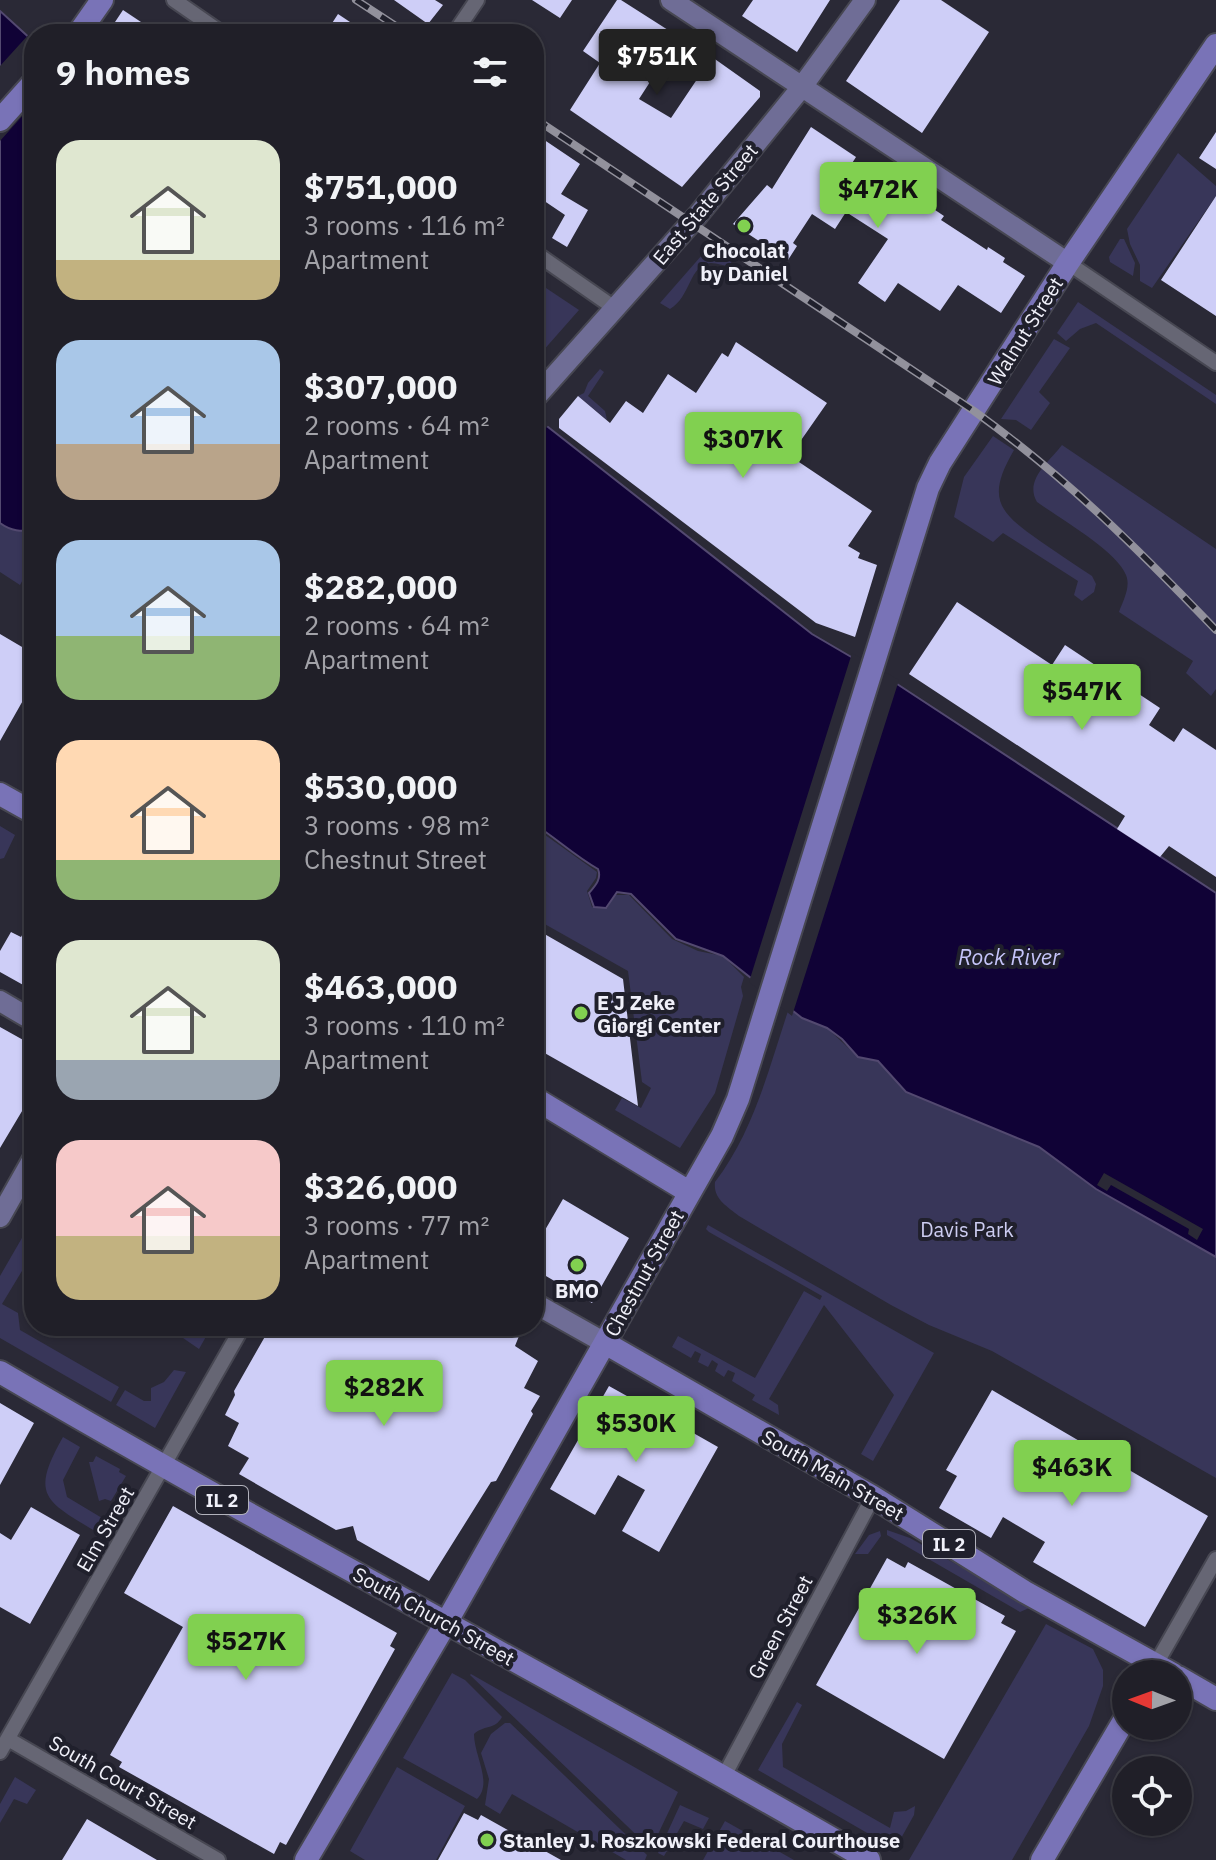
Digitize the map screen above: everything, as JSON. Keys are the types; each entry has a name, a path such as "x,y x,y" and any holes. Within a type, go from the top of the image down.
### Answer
{"main road":[{"path":"85,24 102,0"},
{"name":"Walnut Street","path":"881,641 928,488 940,463 1068,263 1216,45"},
{"path":"0,120 24,93"},
{"name":"Chestnut Street","path":"306,1860 446,1623 722,1136 738,1099 881,641"},
{"path":"0,794 24,807"},
{"path":"544,1104 689,1192"},
{"name":"South Main Street","path":"605,1343 873,1497 1141,1660"},
{"name":"South Church Street","path":"0,1372 163,1468 724,1776 869,1860"},
{"path":"1192,1685 1216,1699"},
{"path":"1192,1697 1216,1699"},
{"path":"1042,1860 1113,1740"},
{"path":"1111,1744 1115,1740"}],"street":[{"path":"174,0 209,24"},
{"path":"461,24 477,0"},
{"path":"671,0 1216,363"},
{"name":"East State Street","path":"544,387 698,215 801,88 865,0"},
{"path":"544,259 613,307"},
{"path":"0,1001 24,1015"},
{"path":"0,1217 24,1175"},
{"name":"South Main Street","path":"544,1309 605,1343"},
{"name":"Elm Street","path":"4,1746 237,1336"},
{"name":"Green Street","path":"724,1776 873,1497"},
{"path":"1166,1660 1216,1559"},
{"name":"South Court Street","path":"4,1746 218,1860"}],"green space":[{"path":"1178,153 1216,186 1216,196 1152,288 1140,281 1140,265 1127,229"},
{"path":"1120,239 1124,239 1135,263 1133,276 1110,262 1109,257"},
{"path":"709,247 732,260 730,266 704,265 698,269 677,304 670,309 660,303"},
{"path":"544,287 579,310 544,350"},
{"path":"1078,302 1216,395 1216,404 1096,323 1080,329 1066,341 1057,333"},
{"path":"1054,339 1070,348 1039,392 1050,403 1031,430 1016,420 1001,419"},
{"path":"600,369 604,372 588,396 605,411 607,420 578,396 584,393"},
{"path":"993,436 1014,450 1000,480 1001,503 1026,531 1092,576 1096,584 1094,592 1082,601 1074,595 1078,581 1003,533 993,542 954,517 964,477"},
{"path":"1062,445 1216,549 1216,689 1211,696 1186,673 1193,661 1119,612 1128,584 1120,566 1100,546 1037,502 1034,494 1036,479"},
{"path":"0,523 24,528 24,578 20,585 0,572"},
{"path":"0,826 15,835 4,858 0,859"},
{"path":"544,834 597,872 587,891 592,907 607,908 615,895 629,895 672,939 698,951 723,956 744,977 741,987 743,996 715,1093 680,1148 615,1110 622,1098 641,1108 651,1088 642,1082 628,971 544,924"},
{"name":"Davis Park","path":"789,1008 810,1022 827,1028 858,1057 878,1061 906,1092 1039,1147 1096,1189 1216,1257 1216,1478 992,1351 929,1325 891,1305 739,1216 722,1202 716,1193 715,1182 750,1120"},
{"path":"708,1225 934,1353 873,1461 861,1454 894,1395 824,1305 769,1399 778,1405 779,1415 752,1400 755,1395 732,1381 735,1373 728,1370 724,1377 715,1371 718,1364 712,1360 708,1367 698,1362 701,1354 695,1351 691,1358 672,1347 678,1336 755,1378 804,1291 820,1300 822,1296 709,1232 706,1229"},
{"path":"24,1234 24,1268 2,1304 18,1313 24,1336 30,1336 119,1387 111,1402 0,1338 0,1276"},
{"path":"183,1336 206,1336 199,1349"},
{"path":"174,1370 186,1372 155,1428 116,1405 125,1390 144,1401 151,1401 151,1388 164,1382"},
{"path":"63,1437 80,1447 63,1480 67,1497 102,1518 95,1531 64,1511 48,1494 45,1484 47,1471"},
{"path":"96,1456 120,1469 119,1472 126,1476 111,1501 99,1501 89,1462 93,1462"},
{"path":"887,1530 910,1538 1029,1608 1020,1612 887,1535"},
{"path":"880,1531 881,1536 868,1554 855,1554 869,1535"},
{"path":"1046,1624 1093,1649 1103,1670 1103,1686 1089,1726 1012,1860 909,1860"},
{"path":"452,1673 465,1680 502,1717 496,1724 474,1734 483,1777 477,1799 403,1758"},
{"path":"470,1675 678,1792 651,1849"},
{"path":"797,1702 802,1705 782,1744 783,1767 890,1828 894,1812 915,1806 914,1815 895,1849 758,1770"},
{"path":"505,1723 510,1723 647,1855 645,1860 626,1860 512,1794 500,1814 485,1805 489,1779 481,1753 491,1734"},
{"path":"397,1767 465,1806 436,1860 365,1860 350,1851"},
{"path":"15,1777 36,1790 27,1804 14,1799 0,1823 0,1804"},
{"path":"680,1805 709,1818 703,1829 684,1821 664,1856 658,1853"},
{"path":"725,1821 794,1860 703,1860"}],"water":[{"path":"0,11 24,33 24,531 0,523"},
{"name":"Rock River","path":"544,424 812,634 894,682 1216,893 1216,1257 1096,1189 1039,1147 906,1092 878,1061 858,1057 842,1039 827,1028 802,1018 723,956 676,939 631,894 617,892 606,908 594,907 589,893 596,885 598,869 544,831"}],"pier":[{"path":"24,40 24,114 0,141 0,66"},
{"path":"852,653 899,680 792,1016 749,982"},
{"path":"1104,1173 1203,1229 1197,1240 1188,1234 1189,1229 1111,1185 1107,1191 1097,1185"}],"building":[{"path":"394,0 435,0 443,5 428,24"},
{"path":"532,0 572,0 560,18"},
{"path":"617,0 679,37 639,99 671,118 712,57 760,91 760,97 682,187 570,110 600,63 583,51"},
{"path":"753,0 830,0 797,52 742,16"},
{"path":"900,0 941,0 989,32 922,133 846,81"},
{"path":"123,10 144,24 114,24"},
{"path":"338,14 353,24 332,24"},
{"path":"811,127 856,157 837,187 864,204 883,175 944,216 941,220 1005,258 1003,262 1025,276 1001,313 958,285 940,311 898,283 885,302 858,283 888,239 846,212 835,229 812,214 793,243 797,246 788,260 733,224 767,185 772,189"},
{"path":"1216,132 1216,169 1199,158"},
{"path":"544,140 580,164 561,194 588,210 567,247 552,238 565,215 544,201"},
{"path":"1216,196 1216,316 1161,280"},
{"path":"736,342 827,403 790,456 872,511 848,546 860,553 858,558 877,565 855,637 816,623 559,428 559,419 578,396 610,423 626,401 643,413 668,374 696,393 722,353 728,357"},
{"path":"957,602 1052,665 1065,645 1160,708 1149,725 1174,742 1183,728 1216,750 1216,877 1169,846 1160,857 1117,829 1125,816 909,674"},
{"path":"0,634 24,648 24,699 0,741"},
{"path":"11,932 21,937 24,932 24,985 0,972 0,951"},
{"name":"E J Zeke Giorgi Center","path":"544,934 623,979 638,1106 544,1053"},
{"path":"0,1027 24,1040 24,1108 0,1148"},
{"path":"563,1199 629,1238 592,1303 544,1275 544,1232"},
{"path":"265,1336 519,1336 515,1346 538,1361 524,1388 540,1396 496,1481 491,1482 429,1581 357,1540 353,1526 336,1530 239,1474 249,1458 228,1446 239,1423 225,1415 234,1391"},
{"path":"609,1386 652,1410 655,1405 683,1422 681,1426 718,1447 659,1552 622,1531 645,1490 618,1475 595,1515 550,1489"},
{"path":"992,1390 1208,1516 1145,1627 1033,1562 1045,1542 1003,1517 991,1538 939,1508 957,1476 946,1470"},
{"path":"0,1403 34,1423 0,1485"},
{"path":"173,1506 397,1633 390,1646 395,1649 286,1845 280,1842 274,1854 119,1767 122,1762 110,1755 183,1627 124,1593"},
{"path":"31,1507 80,1535 30,1624 0,1607 0,1533 11,1540"},
{"path":"887,1558 905,1568 908,1562 1005,1616 1001,1623 1016,1631 944,1759 816,1685"},
{"name":"Stanley J. Roszkowski Federal Courthouse","path":"464,1813 478,1820 481,1815 561,1860 438,1860"},
{"path":"87,1819 157,1860 62,1860"}],"railway":[{"path":"356,0 393,24"},
{"path":"544,125 1008,436 1100,515 1216,630"}],"place":[{"name":"Chocolat by Daniel","path":"744,226"},
{"name":"E J Zeke Giorgi Center","path":"581,1013"},
{"name":"BMO","path":"577,1265"},
{"name":"Stanley J. Roszkowski Federal Courthouse","path":"487,1840"}]}
